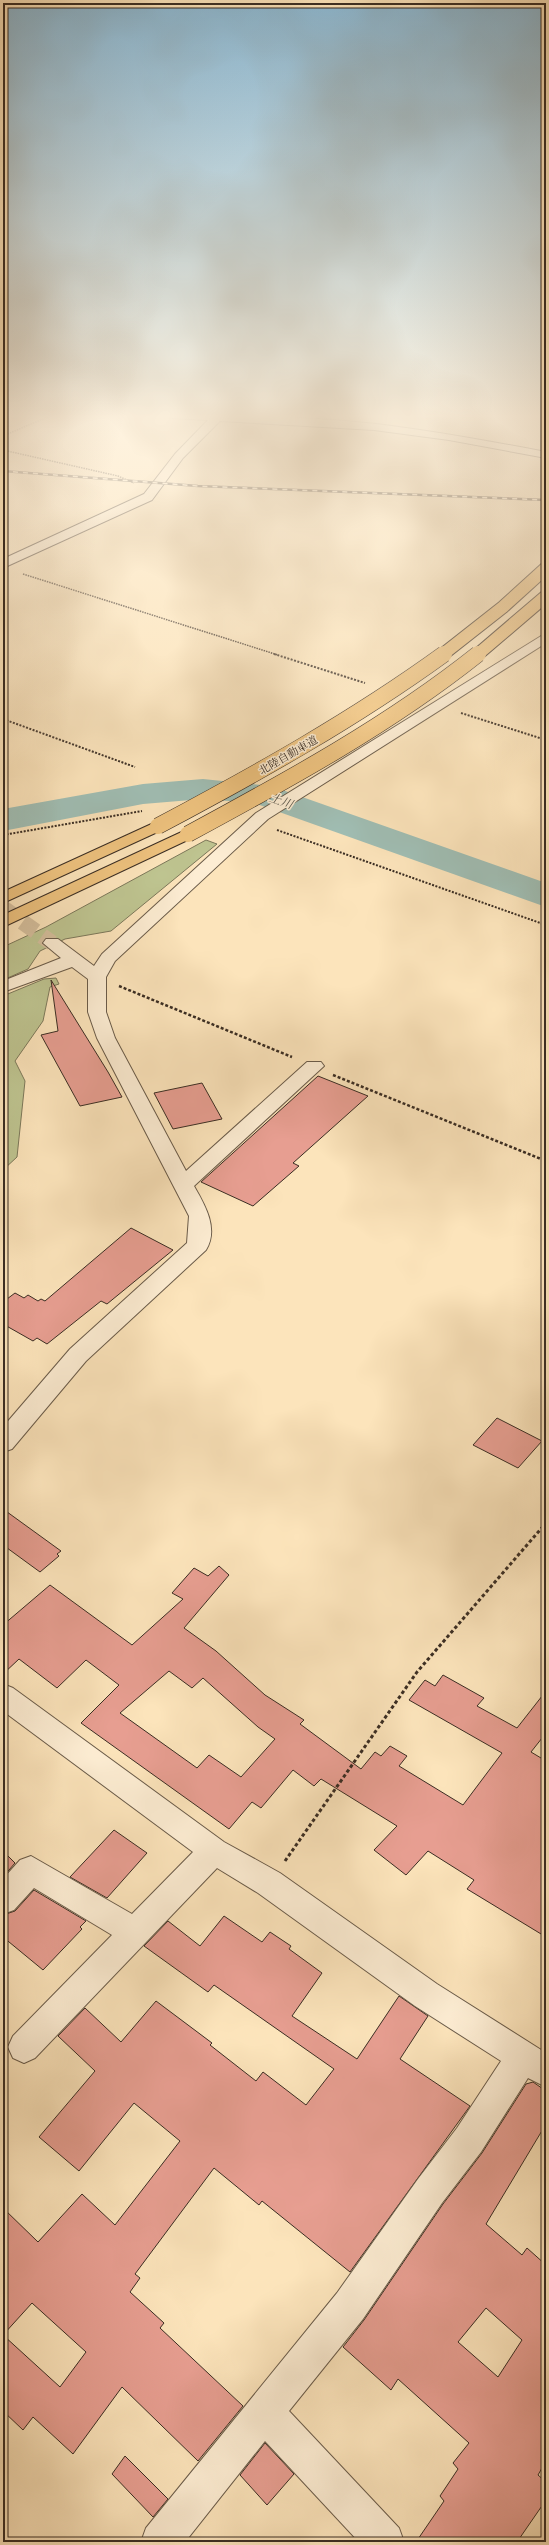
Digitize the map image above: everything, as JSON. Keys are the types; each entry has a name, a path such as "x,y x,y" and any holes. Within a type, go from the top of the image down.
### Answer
{"highway":[{"name":"北陸自動車道","path":"3,898 158,826 291,753 395,688 478,627 546,568"},
{"name":"北陸自動車道","path":"3,922 188,834 284,782 374,727 464,664 546,596"},
{"path":"3,894 96,856"},
{"path":"3,931 123,866"}],"street":[{"path":"3,564 71,534"},
{"path":"3,1443 78,1355 198,1245 200,1216 106,1038 97,1012 97,978 108,958 259,819 546,638"},
{"path":"52,943 75,959 97,978"},
{"path":"3,987 75,959"},
{"path":"184,1184 314,1066"},
{"path":"3,1696 214,1851 269,1883 420,1990 534,2064 469,2140 430,2191 350,2306 160,2542"},
{"path":"24,2047 214,1851"},
{"path":"3,1900 31,1870 135,1932"},
{"path":"264,2412 386,2542"}],"path":[{"path":"18,573 370,684"},
{"path":"438,706 546,740"},
{"path":"3,720 135,767"},
{"path":"259,819 546,925"},
{"path":"269,1883 329,1801 417,1672 546,1523"}],"green space":[{"path":"206,840 217,844 111,931 65,939 40,951 28,969 3,980 3,947 46,927"},
{"path":"56,978 59,984 50,987 43,1021 15,1061 25,1081 17,1157 3,1170 3,996 44,979"}],"building":[{"path":"51,980 122,1097 80,1106 41,1035 58,1031"},
{"path":"318,1076 368,1096 293,1163 299,1166 253,1206 201,1182"},
{"path":"202,1083 222,1119 173,1129 154,1093"},
{"path":"131,1228 173,1250 107,1304 101,1301 47,1344 37,1338 33,1341 3,1324 3,1302 15,1293 24,1298 28,1295 38,1301 41,1299 45,1301"},
{"path":"497,1418 542,1441 518,1468 473,1445"},
{"path":"3,1509 61,1551 57,1554 59,1556 40,1572 3,1545"},
{"path":"219,1566 229,1575 184,1628 216,1651 265,1695 304,1720 300,1724 361,1769 375,1752 381,1756 390,1746 407,1756 399,1766 463,1805 502,1753 409,1700 425,1680 435,1686 443,1675 484,1698 477,1706 517,1728 546,1691 546,1733 531,1752 546,1761 546,1937 467,1889 474,1880 428,1851 406,1875 374,1850 397,1826 321,1779 314,1786 293,1770 261,1808 252,1802 229,1829 81,1723 119,1685 86,1660 57,1688 19,1659 3,1674 3,1625 50,1585 132,1645 183,1599 172,1593 194,1568 208,1576","holes":["169,1671 192,1688 203,1678 258,1727 275,1739 241,1777 209,1755 197,1768 120,1713"]},
{"path":"114,1830 147,1853 107,1898 70,1877"},
{"path":"3,1851 15,1863 3,1877"},
{"path":"34,1890 86,1921 80,1927 82,1929 43,1970 3,1937 3,1915 15,1911"},
{"path":"224,1916 262,1942 270,1932 291,1946 289,1949 322,1973 292,2016 357,2059 399,1996 428,2016 400,2059 470,2106 350,2272 262,2201 259,2205 214,2168 135,2274 140,2278 130,2292 164,2323 160,2328 243,2406 198,2461 122,2387 73,2454 33,2417 23,2430 3,2411 3,2335 3,2208 38,2242 82,2194 115,2225 180,2141 134,2103 79,2171 39,2137 95,2071 58,2036 85,2008 121,2042 156,2001 212,2043 210,2045 256,2081 263,2072 306,2105 334,2069 214,1985 208,1992 144,1946 168,1921 200,1946","holes":["32,2303 86,2352 60,2387 3,2335"]},
{"path":"533,2082 546,2091 546,2124 486,2224 522,2255 527,2248 546,2265 546,2461 538,2475 546,2482 546,2500 517,2542 416,2542 444,2501 440,2496 458,2469 453,2463 469,2443 398,2379 391,2390 343,2347 364,2320 443,2204 482,2153 526,2084","holes":["486,2308 522,2340 498,2377 458,2342"]},
{"path":"265,2443 294,2474 267,2505 240,2475"},
{"path":"125,2456 168,2499 153,2517 112,2474"}],"waterway":[{"name":"土川","path":"3,820 143,794 203,789 259,793 546,896"}],"tunnel":[{"path":"3,908 52,943"}]}
